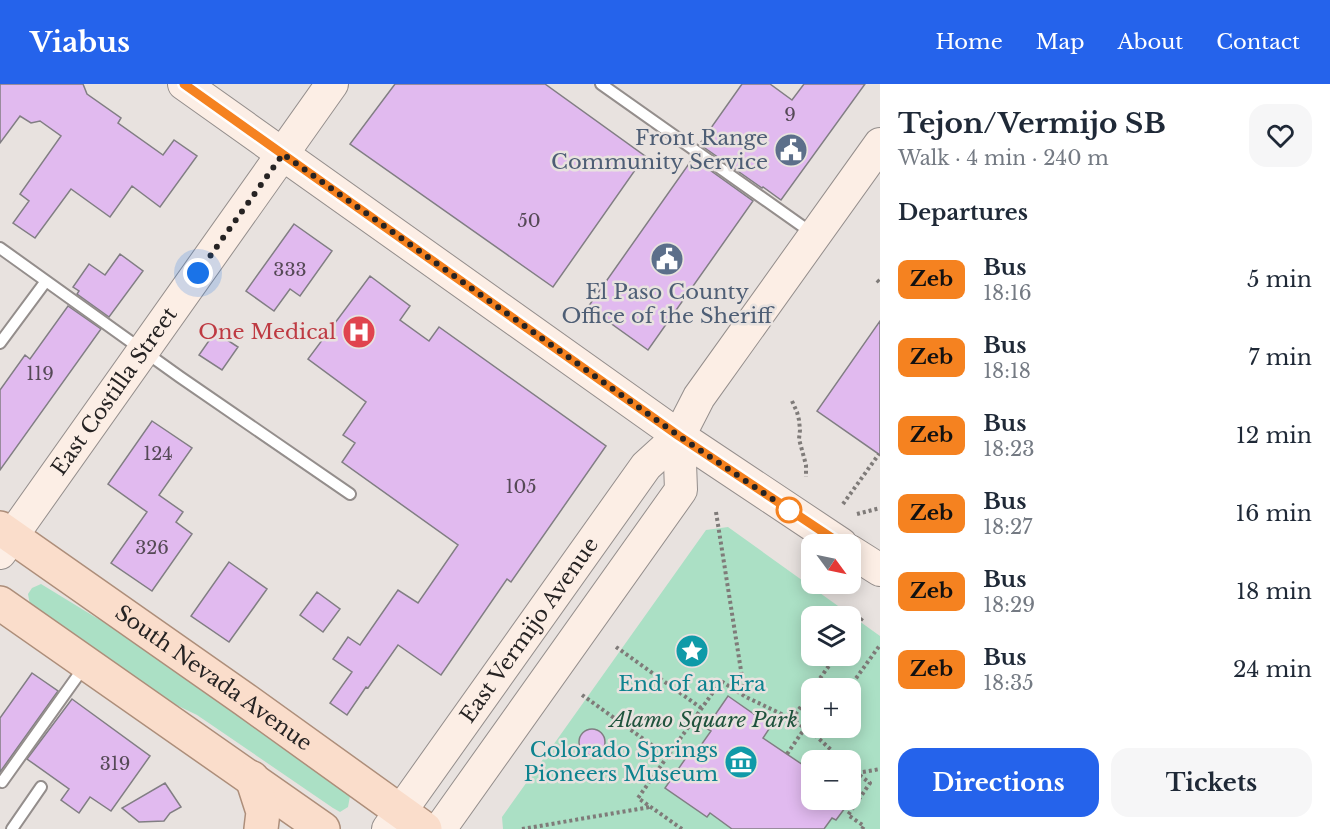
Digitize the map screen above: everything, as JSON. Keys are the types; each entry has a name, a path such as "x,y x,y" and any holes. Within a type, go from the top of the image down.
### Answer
{"main road":[{"name":"South Nevada Avenue","path":"4,539 236,693 405,823"},
{"path":"0,603 323,829"},
{"path":"252,778 263,812 261,829"}],"street":[{"path":"184,84 679,436 826,534"},
{"name":"East Costilla Street","path":"4,539 144,351 332,84"},
{"name":"East Vermijo Avenue","path":"405,823 646,465 679,436 699,397 880,144"},
{"name":"East Vermijo Avenue","path":"440,829 681,490 679,436"},
{"path":"861,558 880,570"}],"lane":[{"path":"601,84 815,234"},
{"path":"0,248 350,494"},
{"path":"0,343 46,281"},
{"path":"0,781 2,782 87,664"},
{"path":"12,829 41,787"}],"path":[{"path":"792,400 799,420 799,439 806,465 806,477"},
{"path":"843,504 879,454"},
{"path":"857,514 880,508"},
{"path":"716,512 746,697"},
{"path":"856,678 880,645"},
{"path":"616,647 701,708"},
{"path":"682,829 638,798 721,681 746,697 801,725"},
{"path":"582,695 668,756"},
{"path":"792,719 801,706"},
{"path":"787,754 801,734"},
{"path":"818,738 831,750"},
{"path":"861,772 880,769"},
{"path":"861,777 870,783 861,796"},
{"path":"522,829 650,806"},
{"path":"851,810 848,815 869,829"}],"green space":[{"name":"Alamo Square Park","path":"728,527 801,579 801,594 821,594 838,606 801,606 801,666 861,666 861,622 880,636 880,829 503,829 502,817 706,530"},
{"path":"41,584 95,617 146,643 347,786 350,796 348,807 340,812 333,808 197,715 166,700 30,605 28,594 32,588"}],"building":[{"path":"0,84 83,84 87,94 121,118 118,123 163,155 174,140 197,156 160,207 132,186 110,217 71,189 35,238 13,223 29,201 20,194 61,136 40,121 31,123 20,116 0,143"},
{"path":"395,84 545,84 645,156 553,287 350,144"},
{"path":"742,84 770,84 792,100 804,84 865,84 781,200 702,146 704,144 701,142"},
{"name":"El Paso County Office of the Sheriff","path":"693,158 753,201 648,350 588,307"},
{"path":"294,224 332,251 300,296 290,289 274,311 246,291"},
{"path":"120,254 143,271 109,317 77,294 79,291 73,287 89,264 105,275"},
{"path":"370,276 410,306 400,320 429,341 439,327 606,446 511,582 507,579 441,675 398,645 347,715 330,703 352,672 333,659 348,637 360,645 398,590 418,603 458,545 342,462 355,443 343,435 366,402 308,359"},
{"path":"68,306 101,329 0,470 0,390 25,355 30,359"},
{"path":"880,321 880,455 817,411"},
{"path":"215,332 238,347 222,370 199,355"},
{"path":"152,421 192,448 159,495 183,512 176,522 192,534 152,591 111,563 147,512 108,484"},
{"path":"229,562 267,589 229,642 191,616"},
{"path":"317,592 340,609 323,632 300,615"},
{"path":"32,673 58,691 0,772 0,718"},
{"name":"Colorado Springs Pioneers Museum","path":"728,696 771,726 763,738 801,764 801,810 844,810 836,820 832,818 824,829 732,829 710,813 707,817 665,788 688,755 692,758 711,731 706,728"},
{"path":"72,699 150,756 111,811 90,797 79,813 61,800 69,789 27,759"},
{"path":"592,729 601,733 605,742 601,751 592,755 583,751 579,742 583,733"},
{"path":"165,783 181,807 170,813 164,821 139,822 122,808"}],"bus line":[{"name":"Zeb","path":"184,84 679,436 826,534"}],"place":[{"name":"Front Range Community Service","path":"791,150"},
{"name":"El Paso County Office of the Sheriff","path":"667,259"},
{"name":"One Medical","path":"359,332"},
{"name":"End of an Era","path":"692,651"},
{"name":"Colorado Springs Pioneers Museum","path":"741,762"}],"route":[{"path":"198,273 283,154 679,436 789,510"}]}
